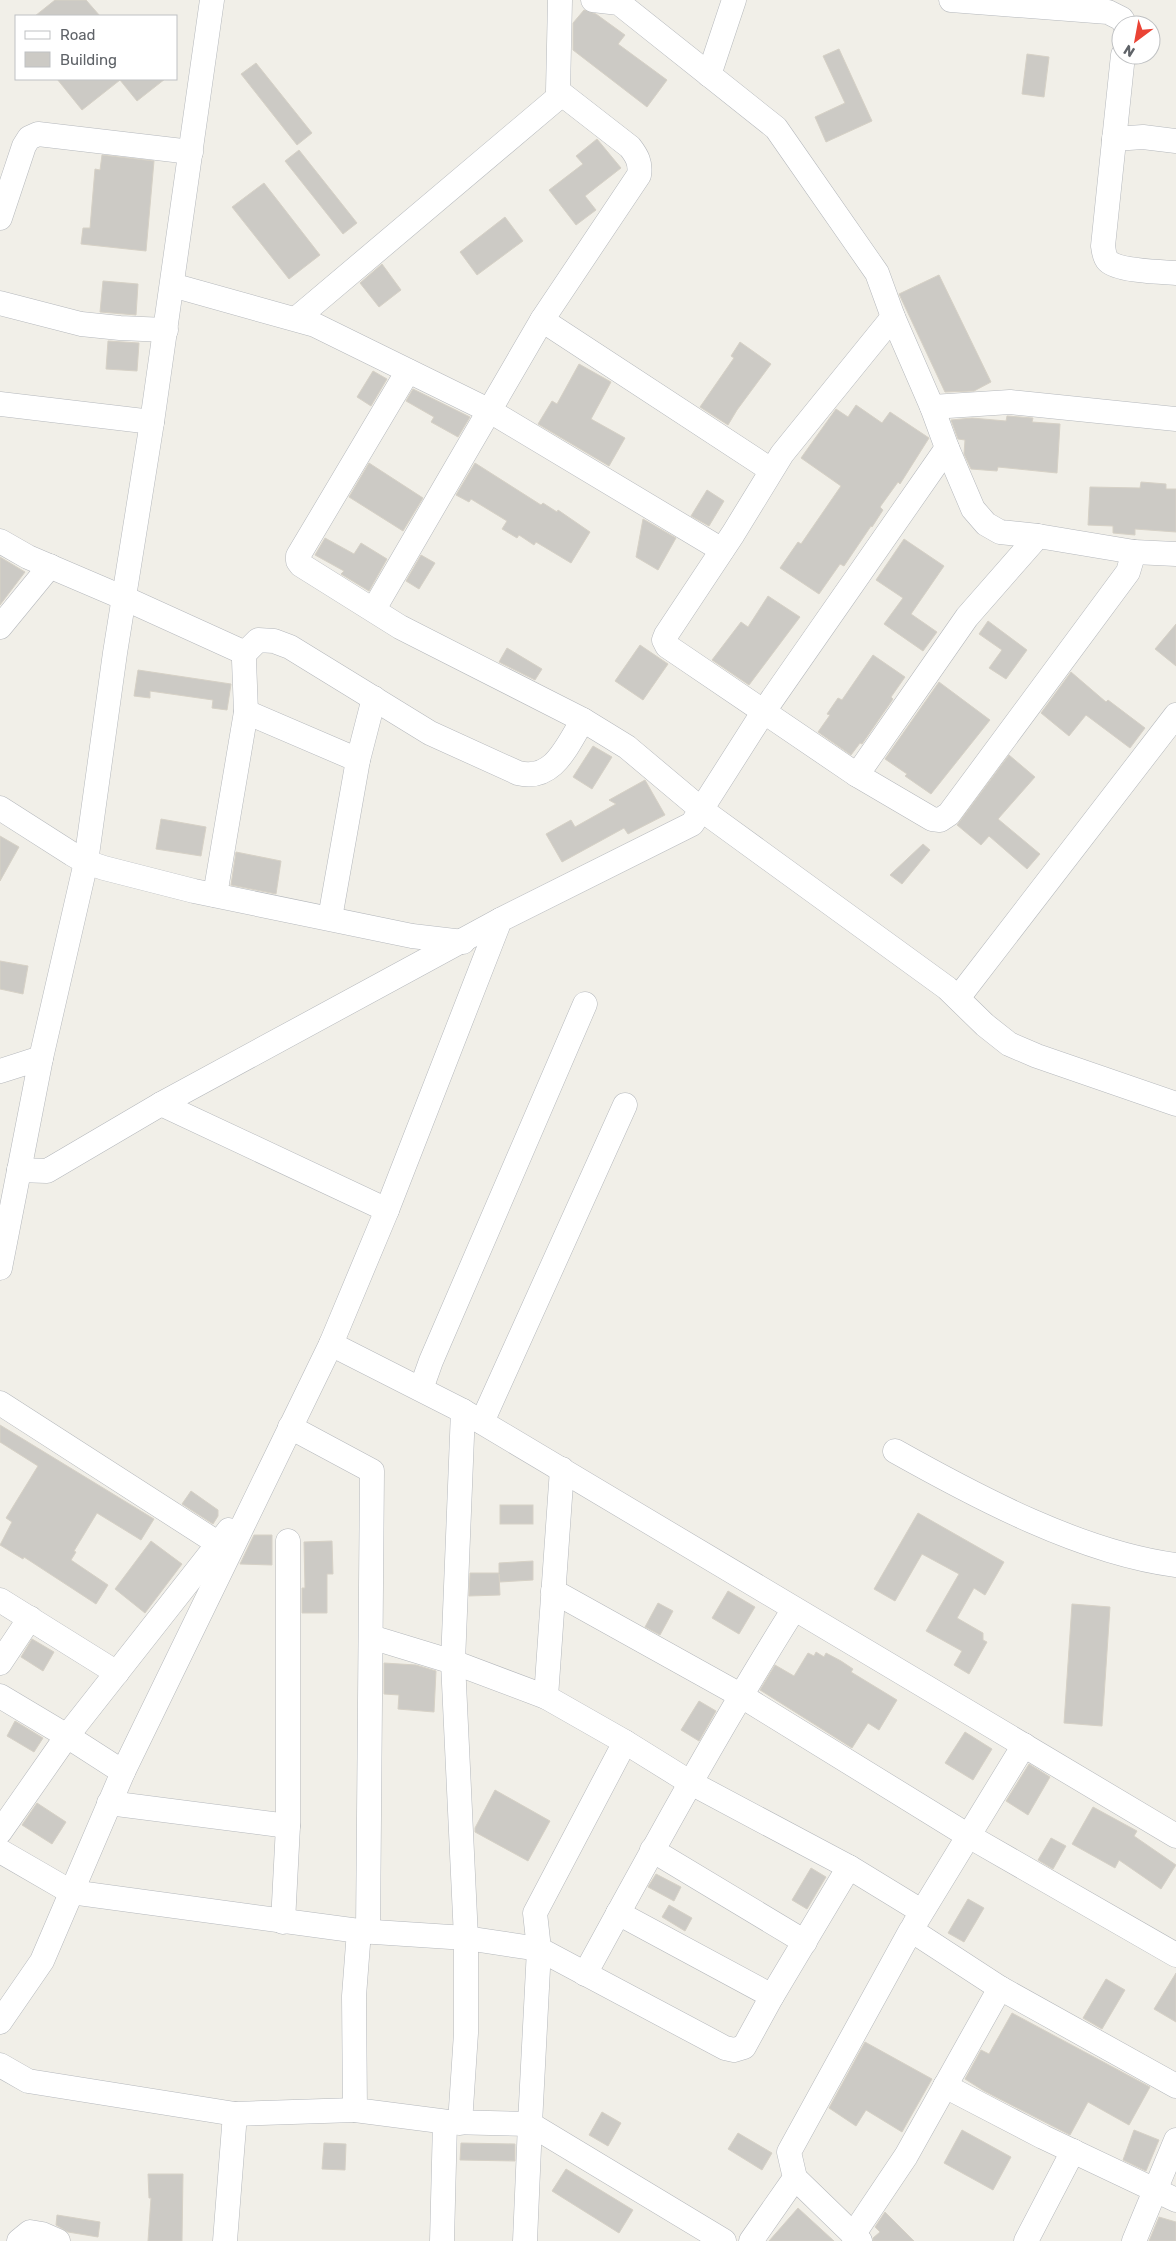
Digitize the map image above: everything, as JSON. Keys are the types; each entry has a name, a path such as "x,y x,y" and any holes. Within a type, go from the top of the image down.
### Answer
{"street":[{"path":"0,1268 41,1058 86,862 124,598 166,330 212,0"},
{"path":"374,609 542,320 639,175 638,158 630,146 561,95 557,86 560,0"},
{"path":"593,0 619,2 776,128 877,273 893,318 932,407 973,510 986,524 1000,532 1038,536 1134,552 1176,554"},
{"path":"709,75 734,0"},
{"path":"963,0 1108,12 1115,15"},
{"path":"1122,65 1103,246 1107,260 1116,266 1176,273"},
{"path":"297,318 561,95"},
{"path":"0,218 24,146 30,138 38,134 191,152"},
{"path":"1114,139 1142,137 1176,140"},
{"path":"172,285 297,318 315,325 490,411 722,550"},
{"path":"0,304 81,324 166,330"},
{"path":"893,318 772,470 664,640 674,652 858,775 932,819 940,820 944,818 1128,572 1134,552"},
{"path":"542,320 772,470"},
{"path":"408,371 298,556 298,561 306,569 374,609 400,627 583,720 627,747 702,810 958,998 985,1025 1009,1044 1037,1056 1176,1104"},
{"path":"932,407 1010,402 1176,419"},
{"path":"0,404 152,422"},
{"path":"19,1170 47,1171 161,1104 463,942 500,920 692,824 764,711 947,448"},
{"path":"858,775 967,617 1038,536"},
{"path":"0,541 50,566 245,653"},
{"path":"0,627 50,566"},
{"path":"215,894 246,712 245,653 258,640 274,641 290,647 430,733 518,773 527,775 542,772 556,764 583,720"},
{"path":"330,918 358,760 374,698"},
{"path":"246,712 358,760"},
{"path":"958,998 1176,715"},
{"path":"0,808 86,862 176,886 412,936 463,942"},
{"path":"0,2022 42,1960 123,1772 331,1344 387,1210 500,920"},
{"path":"421,1389 431,1361 586,1004"},
{"path":"0,1071 41,1058"},
{"path":"161,1104 387,1210"},
{"path":"442,2241 452,2122 466,2033 466,1938 452,1662 472,1416 625,1105"},
{"path":"331,1344 472,1416 1176,1836"},
{"path":"0,1403 219,1544"},
{"path":"290,1427 372,1471 371,1637 364,1932 354,1996 355,2110"},
{"path":"895,1451 953,1484 1079,1539 1144,1561 1176,1565"},
{"path":"546,1697 562,1470"},
{"path":"0,1832 67,1736 257,1496"},
{"path":"282,1922 288,1826 288,1541"},
{"path":"553,1591 740,1695 967,1835 1176,1956"},
{"path":"0,1600 117,1672"},
{"path":"586,1974 652,1850 740,1695 794,1609"},
{"path":"0,1663 30,1618"},
{"path":"371,1637 452,1662 546,1697 625,1742 691,1783 849,1867 1000,1988 1176,2086"},
{"path":"0,1696 123,1772"},
{"path":"525,2241 539,1949 535,1913 625,1742"},
{"path":"1000,1988 906,2156 856,2238 796,2178 789,2152 916,1921 967,1835 1024,1745"},
{"path":"110,1804 288,1826"},
{"path":"0,1850 71,1892 364,1932 466,1938 539,1949 725,2048 734,2050 744,2047 772,1996 806,1942 849,1867"},
{"path":"652,1850 806,1942"},
{"path":"618,1913 772,1996"},
{"path":"0,2065 28,2081 235,2114 355,2110 452,2122 530,2124 724,2241"},
{"path":"945,2086 1073,2151 1176,2200"},
{"path":"225,2241 235,2114"},
{"path":"1134,2241 1176,2140"},
{"path":"1026,2241 1073,2151"},
{"path":"751,2241 796,2178"},
{"path":"19,2241 30,2232 42,2234 58,2241"}],"building":[{"path":"55,0 86,0 99,15 36,15"},
{"path":"584,10 596,14 625,35 618,44 667,80 647,107 573,50 573,23"},
{"path":"839,49 872,121 826,142 815,117 845,103 823,56"},
{"path":"1027,54 1049,57 1044,97 1022,94"},
{"path":"256,63 312,133 297,145 241,74"},
{"path":"58,80 120,80 82,110"},
{"path":"120,80 164,80 137,101"},
{"path":"597,139 621,168 585,196 596,210 576,225 549,190 583,164 576,156"},
{"path":"299,150 357,223 343,234 285,161"},
{"path":"102,155 154,161 146,251 81,244 83,228 90,228 95,169 100,170"},
{"path":"264,183 320,255 289,279 232,207"},
{"path":"505,217 523,241 477,275 460,252"},
{"path":"382,264 401,290 379,307 360,283"},
{"path":"939,275 991,382 974,391 945,392 899,294"},
{"path":"103,281 138,284 136,315 100,312"},
{"path":"108,341 139,343 137,371 106,369"},
{"path":"740,342 771,364 728,425 700,407 734,358 731,356"},
{"path":"579,364 611,382 591,419 625,438 609,466 538,424 552,401 557,404"},
{"path":"373,371 387,379 371,406 357,397"},
{"path":"413,389 470,417 458,437 431,422 434,417 406,401"},
{"path":"856,405 882,423 890,412 929,438 900,484 898,482 880,507 883,510 872,527 844,566 840,564 819,594 780,568 798,542 801,544 841,486 801,458 836,409 848,417"},
{"path":"1007,416 1033,418 1032,422 1060,424 1057,473 998,467 997,471 971,469 964,454 965,440 958,439 951,420 972,418 1006,421"},
{"path":"369,463 423,498 403,531 349,497"},
{"path":"475,463 541,505 543,503 557,512 558,510 590,532 571,563 536,542 534,545 519,535 517,538 502,529 507,521 471,499 469,502 456,495"},
{"path":"1141,482 1166,484 1166,489 1176,489 1176,532 1135,529 1135,535 1113,533 1113,526 1088,525 1090,487 1140,488"},
{"path":"707,490 724,501 709,526 691,516"},
{"path":"643,519 676,538 658,570 636,557"},
{"path":"325,538 354,554 361,543 387,559 369,591 341,574 344,571 315,555"},
{"path":"904,539 944,566 911,614 937,632 923,651 884,624 903,598 876,580"},
{"path":"421,555 435,563 419,589 406,581"},
{"path":"0,557 25,572 0,605"},
{"path":"768,596 800,617 749,685 712,660 741,622 748,627"},
{"path":"988,621 1027,650 1006,679 989,668 1002,650 979,634"},
{"path":"1176,624 1176,666 1155,649"},
{"path":"640,645 668,664 643,700 615,681"},
{"path":"507,648 542,669 535,680 499,662"},
{"path":"873,655 905,677 891,697 893,699 862,744 860,743 851,755 818,732 830,715 827,714 838,698 842,700"},
{"path":"138,670 231,684 227,710 212,708 213,700 150,691 150,698 134,696"},
{"path":"1071,672 1106,702 1108,700 1145,728 1130,748 1086,715 1069,736 1041,713"},
{"path":"939,682 990,720 931,794 885,759"},
{"path":"593,746 612,757 592,789 573,777"},
{"path":"1009,755 1035,777 998,819 1040,854 1027,869 989,836 981,845 957,825"},
{"path":"645,780 665,815 628,834 624,828 562,862 546,834 571,820 575,827 616,804 609,800"},
{"path":"161,819 206,827 201,856 156,849"},
{"path":"0,836 19,847 0,881"},
{"path":"923,844 930,850 902,884 890,875"},
{"path":"236,852 281,861 276,894 231,885"},
{"path":"0,961 28,966 23,994 0,989"},
{"path":"0,1425 154,1519 141,1540 97,1513 74,1551 76,1552 71,1560 108,1585 96,1604 24,1557 23,1559 0,1545 12,1522 6,1518 38,1466 0,1442"},
{"path":"191,1491 218,1510 218,1516 213,1524 182,1504"},
{"path":"500,1505 533,1505 533,1524 500,1524"},
{"path":"918,1513 1004,1562 985,1595 974,1588 957,1618 983,1633 983,1640 987,1642 969,1674 954,1665 962,1651 926,1631 959,1574 922,1554 895,1601 874,1589"},
{"path":"254,1535 272,1535 272,1565 240,1564"},
{"path":"151,1541 182,1564 145,1613 115,1589"},
{"path":"332,1541 333,1574 327,1574 327,1613 302,1613 302,1588 305,1588 304,1542"},
{"path":"533,1561 533,1580 500,1582 499,1574 500,1595 469,1596 470,1573 499,1573 499,1563"},
{"path":"728,1591 755,1607 739,1634 712,1618"},
{"path":"658,1603 673,1611 660,1635 645,1627"},
{"path":"1072,1604 1110,1607 1102,1726 1064,1723"},
{"path":"32,1639 54,1652 43,1671 21,1657"},
{"path":"816,1652 824,1657 826,1653 841,1661 853,1669 851,1672 897,1700 879,1730 868,1723 852,1748 760,1690 775,1665 794,1676 808,1653 814,1656"},
{"path":"384,1663 416,1665 436,1671 434,1712 398,1709 399,1695 384,1694"},
{"path":"699,1701 716,1711 699,1741 681,1730"},
{"path":"15,1721 43,1738 34,1752 7,1736"},
{"path":"965,1732 992,1749 973,1780 945,1763"},
{"path":"1029,1764 1050,1777 1028,1815 1006,1801"},
{"path":"495,1790 550,1821 528,1861 475,1832 475,1828"},
{"path":"37,1803 66,1822 52,1844 22,1825"},
{"path":"1093,1807 1137,1831 1134,1836 1176,1865 1161,1889 1119,1860 1115,1868 1072,1844"},
{"path":"1051,1838 1066,1846 1053,1869 1038,1860"},
{"path":"811,1868 826,1877 807,1909 792,1900"},
{"path":"656,1874 681,1887 674,1901 648,1887"},
{"path":"968,1899 984,1908 964,1942 948,1933"},
{"path":"669,1905 692,1918 685,1931 662,1917"},
{"path":"1176,1973 1176,2022 1154,2009"},
{"path":"1106,1979 1125,1990 1102,2029 1083,2018"},
{"path":"1012,2013 1150,2087 1129,2125 1088,2102 1070,2135 984,2091 965,2079 981,2050 989,2054"},
{"path":"865,2042 932,2079 902,2132 866,2110 856,2126 829,2108"},
{"path":"602,2112 621,2123 608,2146 589,2135"},
{"path":"962,2130 1011,2157 993,2190 944,2163"},
{"path":"1134,2130 1159,2140 1146,2171 1123,2160"},
{"path":"738,2133 772,2153 762,2170 728,2149"},
{"path":"324,2143 346,2144 345,2170 322,2169"},
{"path":"461,2143 515,2144 515,2161 460,2160"},
{"path":"566,2169 633,2210 619,2233 552,2191"},
{"path":"148,2174 183,2174 182,2241 148,2241 151,2198 149,2198"},
{"path":"798,2208 834,2241 769,2241"},
{"path":"885,2212 914,2241 873,2241 873,2238 880,2232 875,2227"},
{"path":"57,2215 100,2222 98,2237 68,2232 56,2225"},
{"path":"1159,2217 1176,2222 1176,2241 1149,2241"}]}
